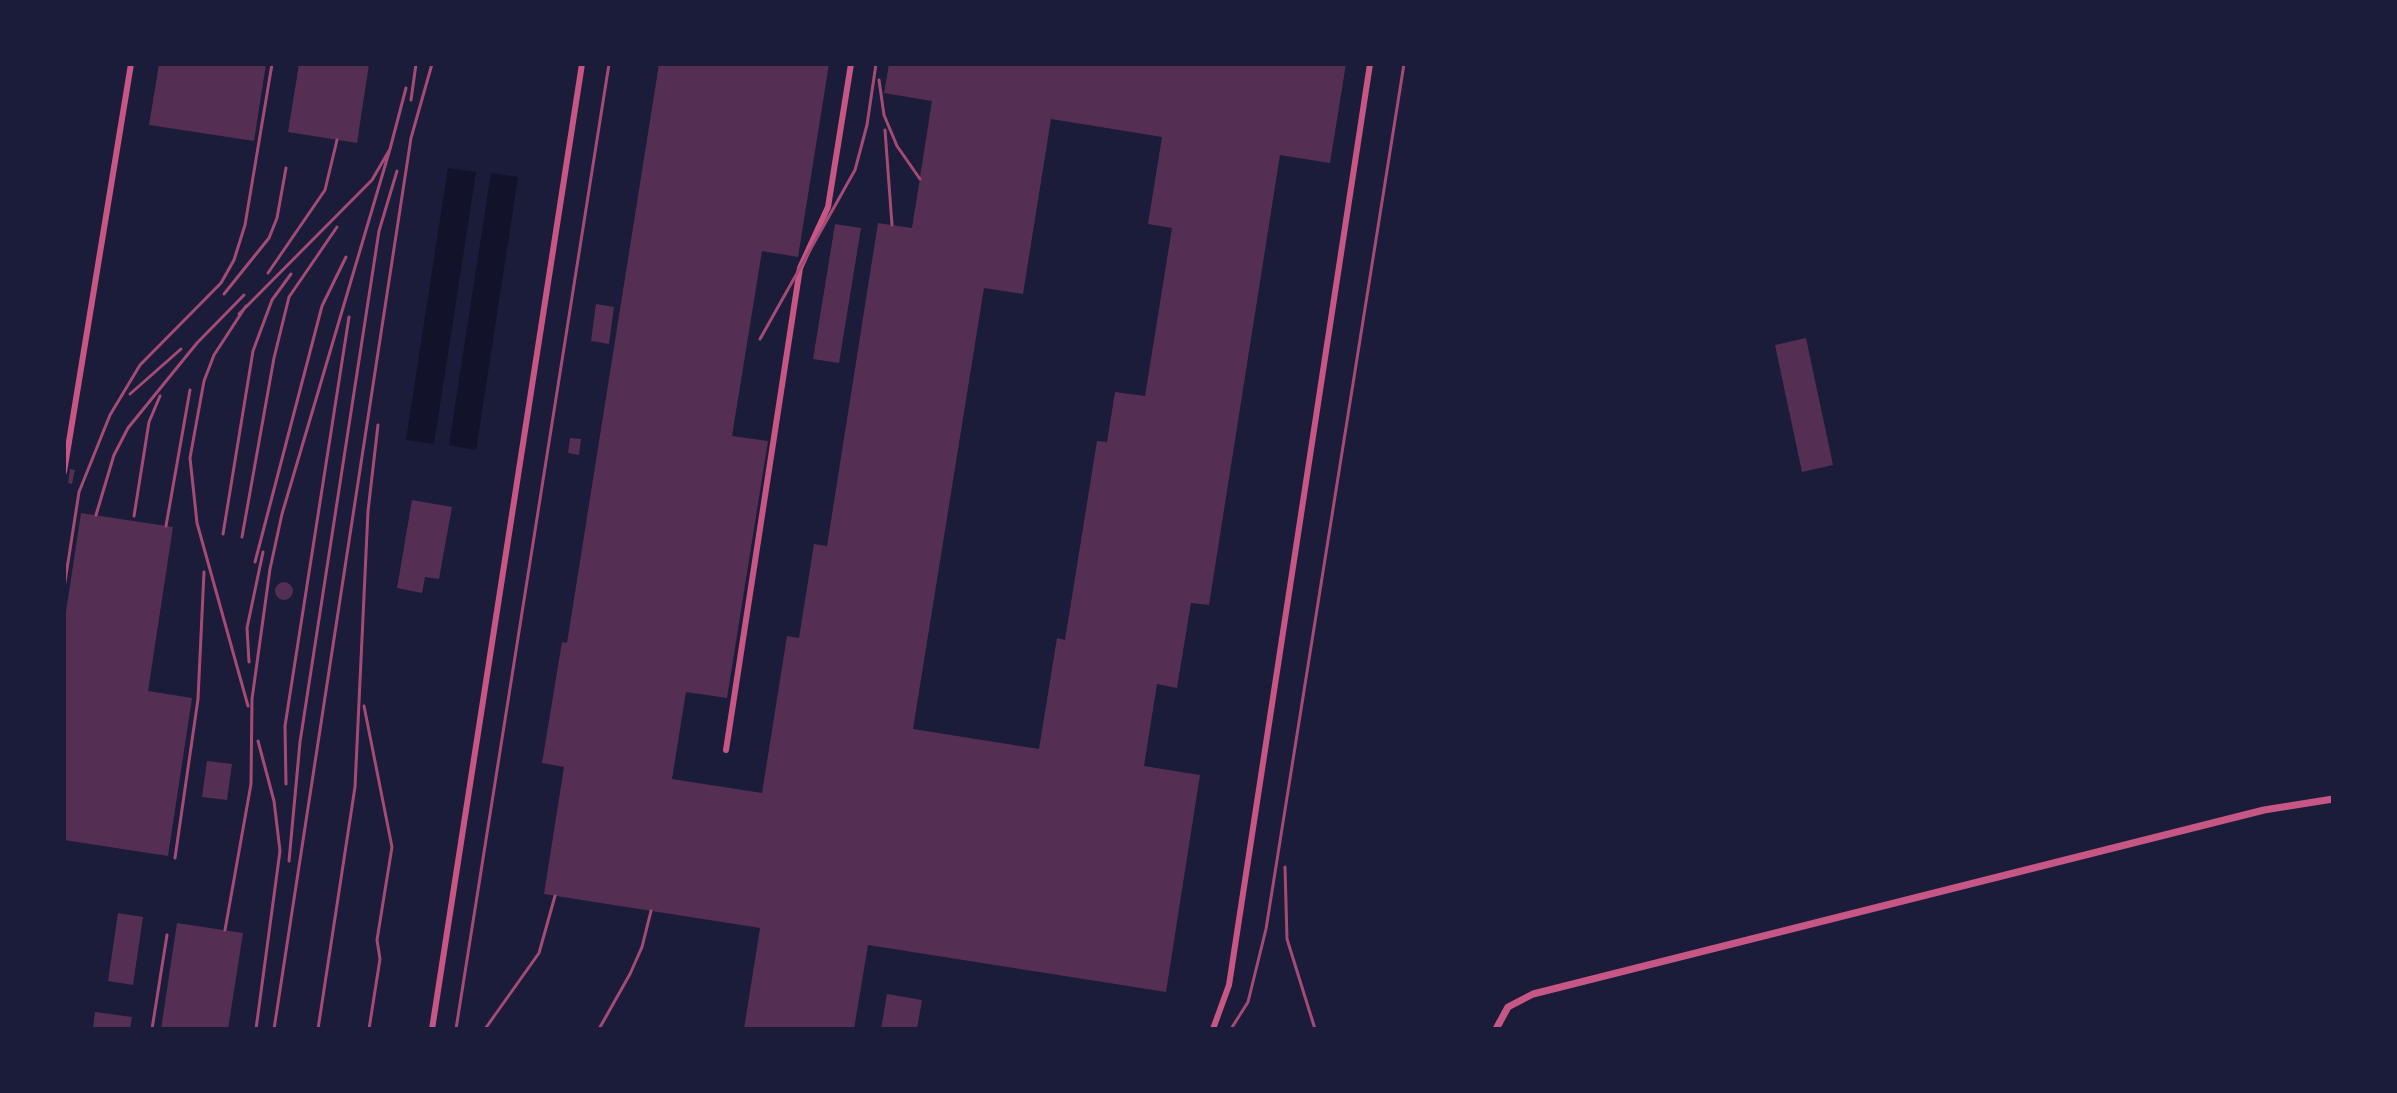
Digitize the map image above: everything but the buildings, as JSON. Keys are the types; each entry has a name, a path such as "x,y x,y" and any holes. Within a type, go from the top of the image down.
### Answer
{"street":[{"path":"64,472 131,64"},
{"path":"432,1029 582,64"},
{"path":"726,750 800,268 828,207 851,64"},
{"path":"1213,1029 1229,985 1370,64"},
{"path":"1496,1029 1508,1007 1533,994 2264,810 2333,799"}],"shaded area":[{"path":"448,168 476,172 434,444 406,440"},
{"path":"491,173 518,177 476,450 449,445"}],"railway":[{"path":"64,588 79,492 110,415 140,365 221,283 234,260 245,225 272,64"},
{"path":"411,100 416,64"},
{"path":"274,1029 411,138 432,64"},
{"path":"456,1029 609,64"},
{"path":"760,339 855,170 867,125 876,64"},
{"path":"1231,1029 1248,1002 1266,929 1404,64"},
{"path":"879,80 884,115 897,146 920,179"},
{"path":"239,314 372,180 390,149 406,88"},
{"path":"885,130 892,225"},
{"path":"268,273 325,190 337,140"},
{"path":"225,930 251,784 252,699 270,569 282,514 390,149"},
{"path":"224,294 269,238 277,218 286,168"},
{"path":"289,861 300,742 379,231 397,171"},
{"path":"242,537 274,358 289,297 337,227"},
{"path":"255,562 322,306 346,257"},
{"path":"223,534 253,351 272,300 291,274"},
{"path":"96,515 114,455 128,428 197,343 244,295"},
{"path":"246,306 214,355 204,381 190,458 197,523 248,706"},
{"path":"286,784 285,726 349,317"},
{"path":"130,394 181,349"},
{"path":"166,526 190,390"},
{"path":"134,516 149,422 160,396"},
{"path":"318,1029 355,787 368,511 378,425"},
{"path":"249,662 247,628 263,552"},
{"path":"175,858 198,699 204,572"},
{"path":"364,706 392,847 377,940 380,959 369,1029"},
{"path":"256,1029 280,851 274,801 258,741"},
{"path":"1285,867 1287,939 1315,1029"},
{"path":"485,1029 539,953 555,896"},
{"path":"599,1029 642,947 651,911"},
{"path":"152,1029 167,935"}]}
